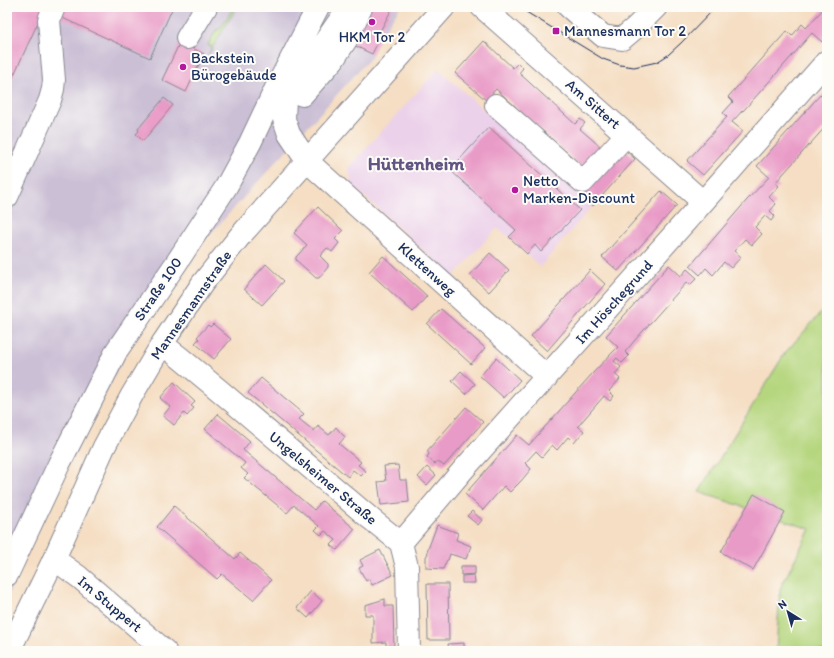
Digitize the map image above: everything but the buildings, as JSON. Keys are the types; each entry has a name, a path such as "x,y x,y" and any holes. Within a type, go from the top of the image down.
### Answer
{"street":[{"path":"7,197 40,123 53,89 54,80 49,20 54,7"},
{"path":"187,38 206,7"},
{"name":"Straße 100","path":"7,576 59,464 117,350 226,187 318,7"},
{"path":"284,119 285,99 349,7"},
{"path":"284,119 291,107 319,77 346,40 362,7"},
{"name":"Mannesmannstraße","path":"10,651 54,559 104,447 162,344 202,284 240,236 444,7"},
{"name":"Am Sittert","path":"482,7 703,202"},
{"path":"569,7 603,36 622,39 656,7"},
{"name":"Im Höschegrund","path":"401,543 462,470 547,377 827,61"},
{"path":"496,105 583,182 627,134"},
{"name":"Klettenweg","path":"284,119 289,134 307,161 547,377"},
{"name":"Ungelsheimer Straße","path":"162,344 220,391 364,514 401,543"},
{"path":"401,543 407,566 409,651"},
{"name":"Im Stuppert","path":"54,559 79,577 165,651"}],"shaded area":[{"path":"7,7 400,7 382,34 371,57 206,239 187,264 127,352 69,463 7,597"},
{"path":"438,69 592,206 540,267 509,237 497,228 453,277 351,184 349,167"}],"green space":[{"path":"234,7 237,7 208,55 212,47 208,44 216,30 220,29"},
{"path":"827,306 827,651 776,651 780,589 810,529 699,492 785,353"}],"tram line":[{"path":"518,7 603,59 620,65 634,67 657,62 668,55 716,7"}],"place":[{"name":"HKM Tor 2","path":"372,22"},
{"name":"Mannesmann Tor 2","path":"556,31"},
{"name":"Backstein Bürogebäude","path":"183,67"},
{"name":"Netto Marken-Discount","path":"515,190"}],"district":[{"name":"Hüttenheim","path":"416,163"}]}
